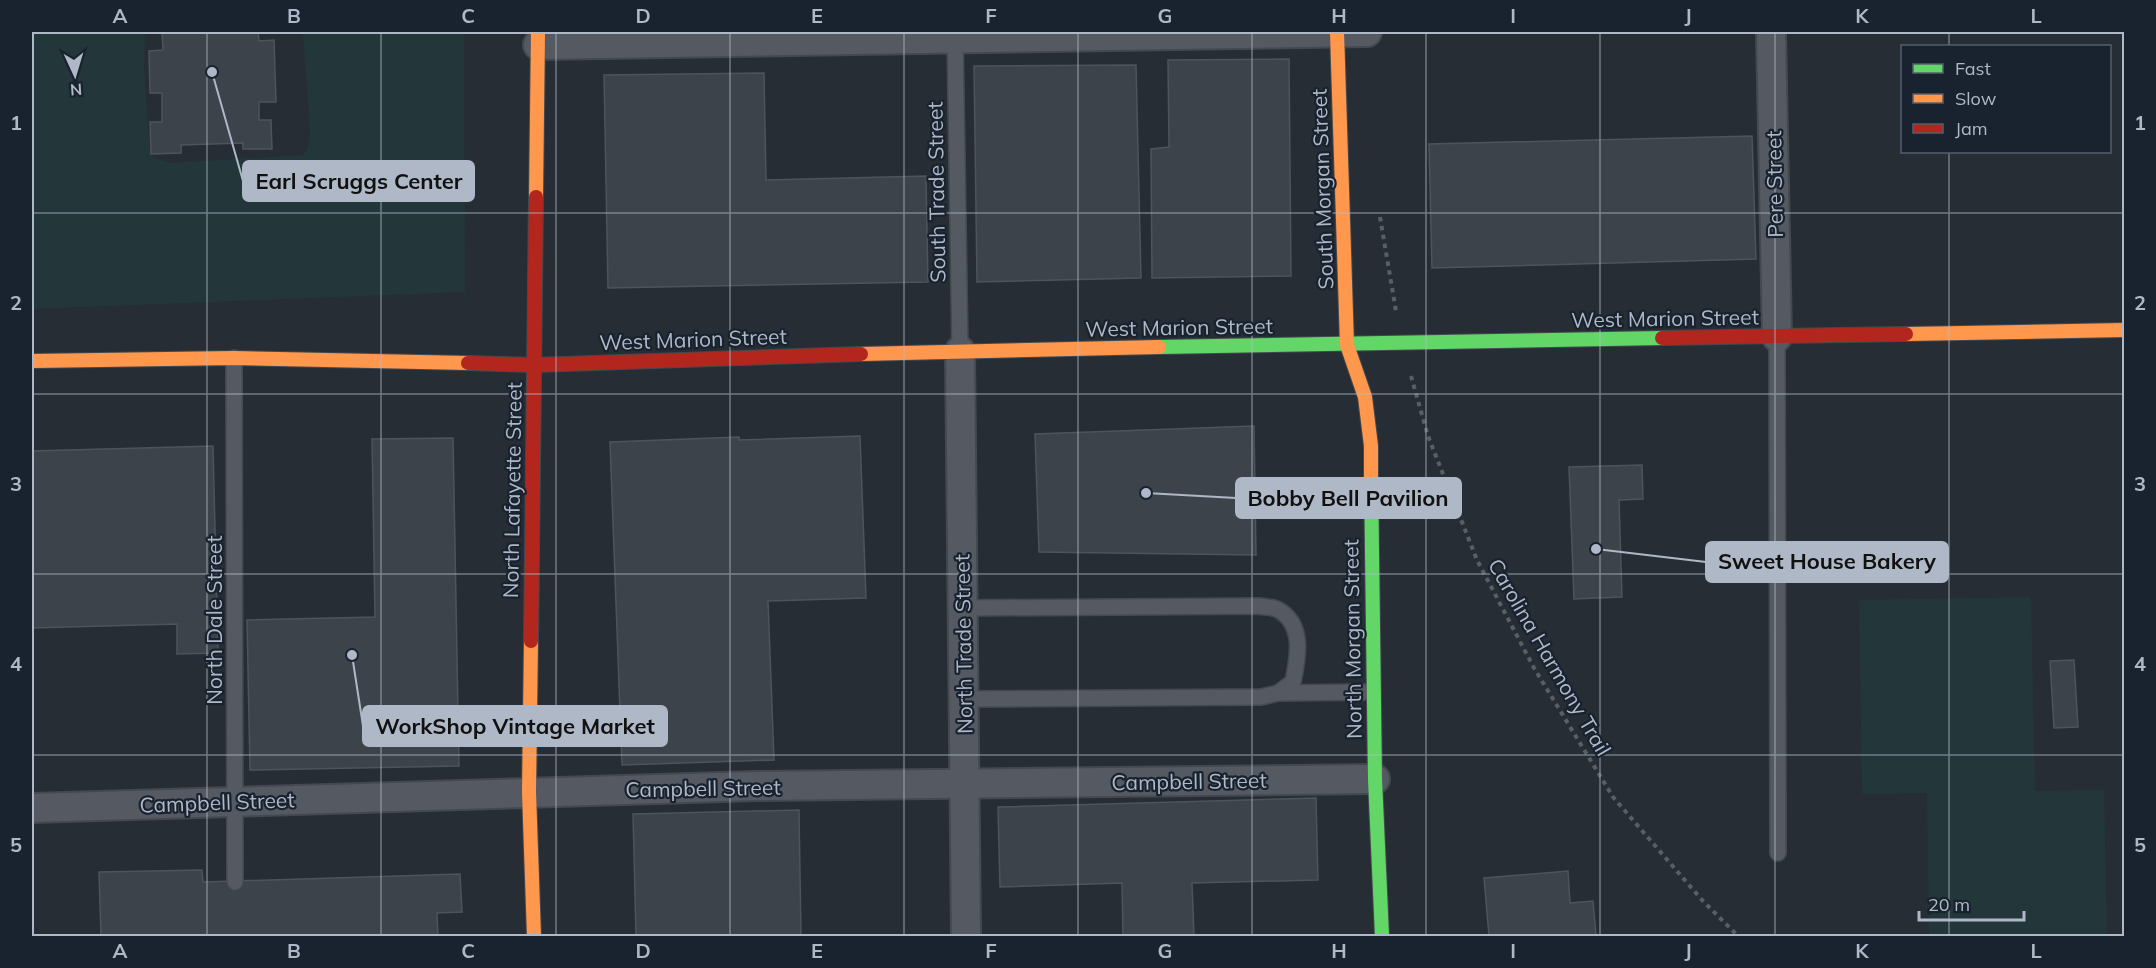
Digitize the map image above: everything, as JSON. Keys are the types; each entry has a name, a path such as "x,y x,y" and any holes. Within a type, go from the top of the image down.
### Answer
{"main road":[{"name":"South Morgan Street","path":"1337,32 1347,345"},
{"name":"North Lafayette Street","path":"534,936 530,792 538,38"},
{"name":"West Marion Street","path":"32,361 234,358 534,365 960,351 2124,330"},
{"name":"North Morgan Street","path":"1347,345 1365,398 1371,446 1373,692 1382,936"}],"street":[{"path":"538,38 1367,32"},
{"name":"Pere Street","path":"1772,32 1777,337"},
{"name":"North Trade Street","path":"960,351 966,936"},
{"name":"Campbell Street","path":"32,808 530,792 964,783 1375,779"}],"lane":[{"name":"South Trade Street","path":"955,35 960,351"},
{"path":"1777,337 1778,853"},
{"name":"North Dale Street","path":"234,358 236,882"},
{"path":"962,608 1258,606 1276,608 1290,620 1297,634 1298,658 1293,682 1278,693"},
{"path":"963,699 1261,697 1278,693 1373,692"}],"path":[{"name":"Carolina Harmony Trail","path":"1380,216 1401,344 1428,436 1477,560 1534,668 1613,797 1702,900 1738,936"}],"green space":[{"path":"32,32 145,32 144,68 150,154 157,159 171,163 303,155 307,150 310,133 303,32 464,32 465,292 32,309"},
{"path":"2031,597 2035,791 2104,790 2107,936 1929,936 1927,793 1862,794 1859,600"}],"building":[{"path":"162,32 258,32 259,41 274,40 276,102 259,102 259,120 271,120 272,149 243,149 243,143 181,145 181,153 151,154 150,122 162,122 162,93 150,93 149,51 163,50"},
{"path":"1289,59 1291,276 1152,278 1151,149 1169,147 1168,60"},
{"path":"1136,65 1141,278 977,282 974,66"},
{"path":"764,73 766,180 926,176 928,282 608,288 604,75"},
{"path":"1752,136 1756,259 1432,268 1429,144"},
{"path":"1254,426 1256,555 1039,552 1035,434"},
{"path":"860,436 866,598 768,601 774,760 622,765 610,442 739,437 739,440"},
{"path":"453,438 459,766 250,770 247,620 375,617 372,439"},
{"path":"213,446 218,653 177,654 177,624 32,628 32,451"},
{"path":"1642,465 1643,499 1619,500 1622,597 1574,599 1569,467"},
{"path":"2074,660 2078,727 2054,728 2050,661"},
{"path":"1316,798 1318,880 1192,883 1194,936 1123,936 1122,883 1000,887 998,807"},
{"path":"799,810 801,936 636,936 633,814"},
{"path":"202,870 203,882 460,874 462,912 437,913 438,936 101,936 99,872"},
{"path":"1568,871 1570,903 1593,901 1596,936 1489,936 1484,878"}],"traffic: fast":[{"path":"1159,347 1662,338"},
{"path":"1371,475 1375,779 1382,936"}],"traffic: slow":[{"path":"536,197 538,32"},
{"path":"1337,32 1347,345 1365,397 1371,446 1371,475"},
{"path":"1906,334 2124,330"},
{"path":"861,354 1159,347"},
{"path":"32,361 234,358 468,363"},
{"path":"531,641 529,792 534,936"}],"traffic: jam":[{"path":"531,641 536,197"},
{"path":"1662,338 1906,334"},
{"path":"468,363 534,365 861,354"}],"place":[{"name":"Earl Scruggs Center","path":"212,72"},
{"name":"Bobby Bell Pavilion","path":"1146,493"},
{"name":"Sweet House Bakery","path":"1596,549"},
{"name":"WorkShop Vintage Market","path":"352,655"}]}
